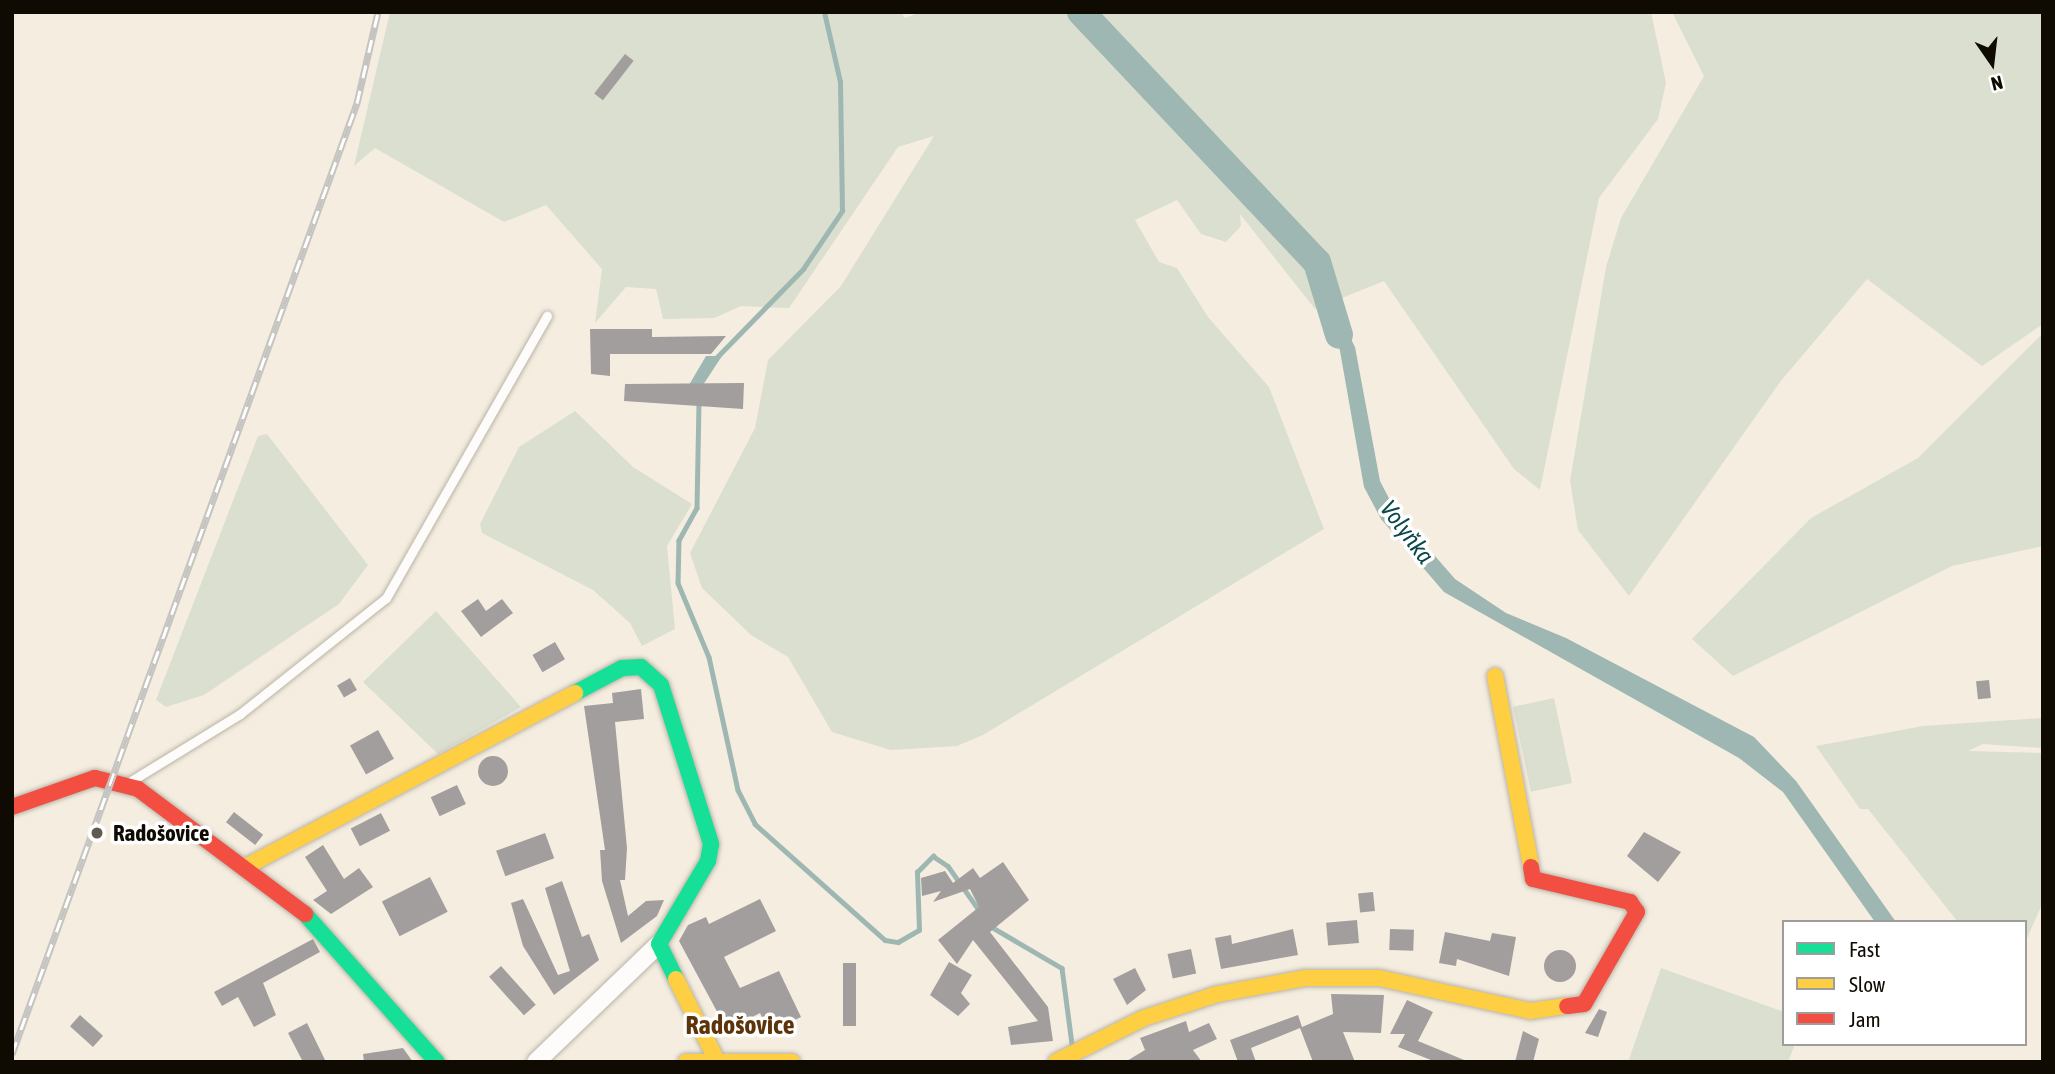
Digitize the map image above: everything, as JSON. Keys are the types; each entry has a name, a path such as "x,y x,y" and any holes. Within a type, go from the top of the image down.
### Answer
{"street":[{"path":"247,866 622,668 641,667 661,685 711,844 708,861 659,944 536,1062"},
{"path":"1061,1059 1144,1018 1206,998 1305,978 1379,978 1530,1012 1584,1004 1637,912 1630,902 1533,879 1496,676"},
{"path":"12,807 95,778 127,783 247,866 324,928 437,1062"},
{"path":"659,944 716,1059"},
{"path":"686,1062 716,1059 792,1062"}],"lane":[{"path":"127,783 240,714 386,598 547,316"}],"green space":[{"path":"390,12 901,12 905,18 921,12 1651,12 1666,83 1658,119 1599,198 1540,490 1514,469 1384,281 1315,309 1240,214 1241,226 1226,242 1201,234 1177,200 1135,220 1159,262 1177,268 1208,317 1269,387 1324,529 983,735 957,746 891,750 832,732 788,657 751,635 702,588 690,553 755,428 768,360 841,286 934,136 898,147 789,308 741,306 714,318 663,319 656,289 626,287 595,323 602,269 546,205 504,222 375,148 354,166"},
{"path":"1672,12 2043,12 2043,324 1982,366 1867,279 1780,382 1629,596 1578,530 1570,481 1606,267 1621,218 1704,76"},
{"path":"2043,333 2043,546 1952,566 1733,676 1692,639 1811,518 1918,458"},
{"path":"575,411 633,467 692,504 667,546 675,629 642,646 630,623 593,590 482,533 480,524 519,447"},
{"path":"267,434 368,565 339,604 204,695 166,707 156,700 258,436"},
{"path":"436,611 521,707 438,754 363,682"},
{"path":"1554,698 1572,783 1531,792 1513,707"},
{"path":"2043,718 2043,748 1983,744 1968,751 2043,753 2043,902 2027,938 2027,920 1956,920 1868,809 1860,809 1816,746 1923,726"},
{"path":"1661,968 1782,1011 1782,1046 1794,1046 1788,1062 1628,1062"}],"water":[{"path":"1331,300 1355,347 1380,481 1395,510 1455,579 1506,613 1566,638 1754,737 1796,781 1895,920 1874,920 1783,792 1739,758 1444,592 1381,519 1364,487"},
{"path":"706,356 722,356 703,385 689,385"}],"building":[{"path":"625,54 634,61 603,100 594,93"},
{"path":"590,329 652,329 652,337 726,336 711,354 610,354 610,376 591,374"},
{"path":"744,383 743,409 624,401 625,384"},
{"path":"478,599 486,611 502,599 513,613 481,637 461,611"},
{"path":"555,642 565,659 542,672 532,655"},
{"path":"350,678 357,690 344,698 337,686"},
{"path":"1989,680 1991,698 1978,699 1976,681"},
{"path":"641,689 644,719 615,722 627,848 625,880 620,880 628,916 646,901 664,900 657,916 621,943 602,881 600,850 605,850 584,706 613,703 612,693"},
{"path":"378,730 394,759 366,774 350,746"},
{"path":"493,756 499,757 507,765 507,777 499,785 493,786 487,785 479,777 478,771 479,765 487,757"},
{"path":"457,785 466,804 440,816 431,797"},
{"path":"234,812 263,835 255,845 226,822"},
{"path":"381,813 390,831 360,846 351,828"},
{"path":"1644,832 1681,852 1658,882 1627,856"},
{"path":"545,833 554,858 505,876 496,851"},
{"path":"323,845 344,879 359,868 373,887 331,914 313,900 327,891 305,857"},
{"path":"1003,862 1029,900 990,932 1048,1007 1053,1041 1011,1045 1008,1027 1038,1021 973,940 957,964 938,940 979,907 970,889 933,902 941,891 922,896 921,878 945,871 953,883 973,868 980,878"},
{"path":"430,877 448,912 400,936 382,902"},
{"path":"562,881 582,937 589,934 599,960 554,995 523,946 511,903 523,899 558,975 570,971 545,888"},
{"path":"1373,892 1375,911 1360,912 1358,894"},
{"path":"760,899 776,931 724,957 740,988 779,971 801,1017 769,1033 760,1013 727,1030 679,941 688,925 706,917 709,924"},
{"path":"1357,920 1359,943 1328,946 1326,923"},
{"path":"1293,929 1298,955 1221,969 1215,938 1231,935 1232,944"},
{"path":"1390,929 1414,930 1413,951 1389,950"},
{"path":"1445,932 1490,941 1492,933 1516,937 1509,976 1457,959 1456,966 1439,963"},
{"path":"313,939 320,952 263,983 276,1015 254,1027 238,997 222,1006 214,992"},
{"path":"1191,949 1196,973 1173,978 1168,954"},
{"path":"1560,950 1571,955 1576,966 1571,977 1560,982 1549,977 1544,966 1549,955"},
{"path":"949,962 972,975 961,993 970,1004 958,1016 930,995"},
{"path":"843,963 856,963 856,1026 843,1026"},
{"path":"501,966 536,1005 524,1015 489,977"},
{"path":"1135,968 1146,990 1127,1005 1113,979"},
{"path":"1331,994 1384,995 1381,1033 1343,1032 1355,1062 1313,1062 1300,1028 1251,1048 1256,1062 1238,1062 1230,1040 1298,1015 1302,1027 1333,1014"},
{"path":"1407,1000 1433,1012 1418,1041 1469,1062 1436,1062 1398,1047 1405,1034 1390,1034"},
{"path":"1599,1009 1607,1012 1598,1037 1585,1033"},
{"path":"80,1015 103,1036 93,1047 70,1026"},
{"path":"1186,1021 1189,1032 1209,1023 1217,1039 1193,1050 1202,1062 1125,1062 1145,1050 1140,1038"},
{"path":"307,1023 326,1062 303,1062 288,1033"},
{"path":"1523,1031 1539,1039 1533,1062 1515,1062"},
{"path":"403,1048 413,1062 364,1062 363,1054"}],"waterway":[{"path":"715,359 803,269 842,211 840,82 824,12"},
{"name":"Volyňka","path":"1081,12 1317,262 1339,335"},
{"path":"699,403 697,508 679,540 678,583 709,657 738,790 755,824 885,940 898,942 919,930 917,872 933,856 948,866 981,913"},
{"path":"990,926 1062,968 1072,1044"}],"railway":[{"path":"12,1054 357,103 378,12"}],"traffic: fast":[{"path":"575,693 622,668 641,667 661,685 711,844 708,861 659,944 676,979"},
{"path":"305,914 437,1062"}],"traffic: slow":[{"path":"1495,676 1531,867"},
{"path":"247,866 575,693"},
{"path":"1056,1062 1144,1018 1218,994 1305,978 1379,978 1530,1011 1567,1006"},
{"path":"676,979 716,1059"},
{"path":"686,1062 792,1062"}],"traffic: jam":[{"path":"12,807 95,778 138,789 305,914"},
{"path":"1531,867 1533,879 1630,902 1637,912 1584,1004 1567,1006"}],"place":[{"name":"Radošovice","path":"97,833"}],"district":[{"name":"Radošovice","path":"740,1026"}]}
